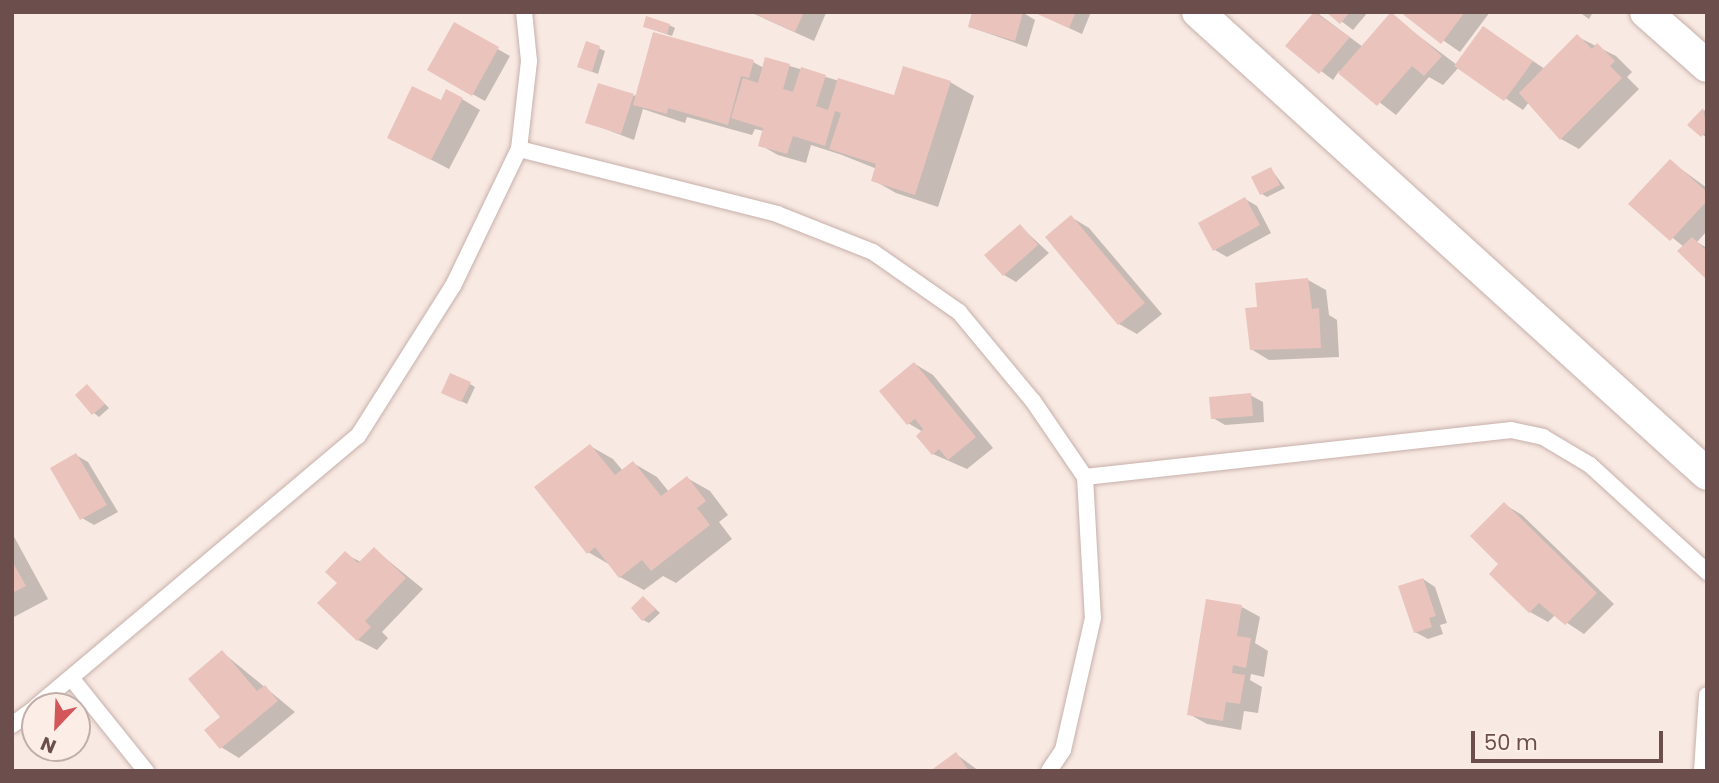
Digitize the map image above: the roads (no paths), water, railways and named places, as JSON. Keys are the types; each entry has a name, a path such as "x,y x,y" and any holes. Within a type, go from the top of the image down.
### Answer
{"street":[{"path":"1198,12 1707,474"},
{"path":"1646,12 1707,66"}],"lane":[{"path":"55,692 358,436 453,286 519,149 529,61 524,12"},
{"path":"519,149 777,214 873,252 959,312 1033,401 1085,477 1093,618 1063,750 1049,771"},
{"path":"1085,477 1511,430 1543,437 1590,465 1707,572"},
{"path":"72,679 146,771"},
{"path":"1702,771 1707,695"}]}
